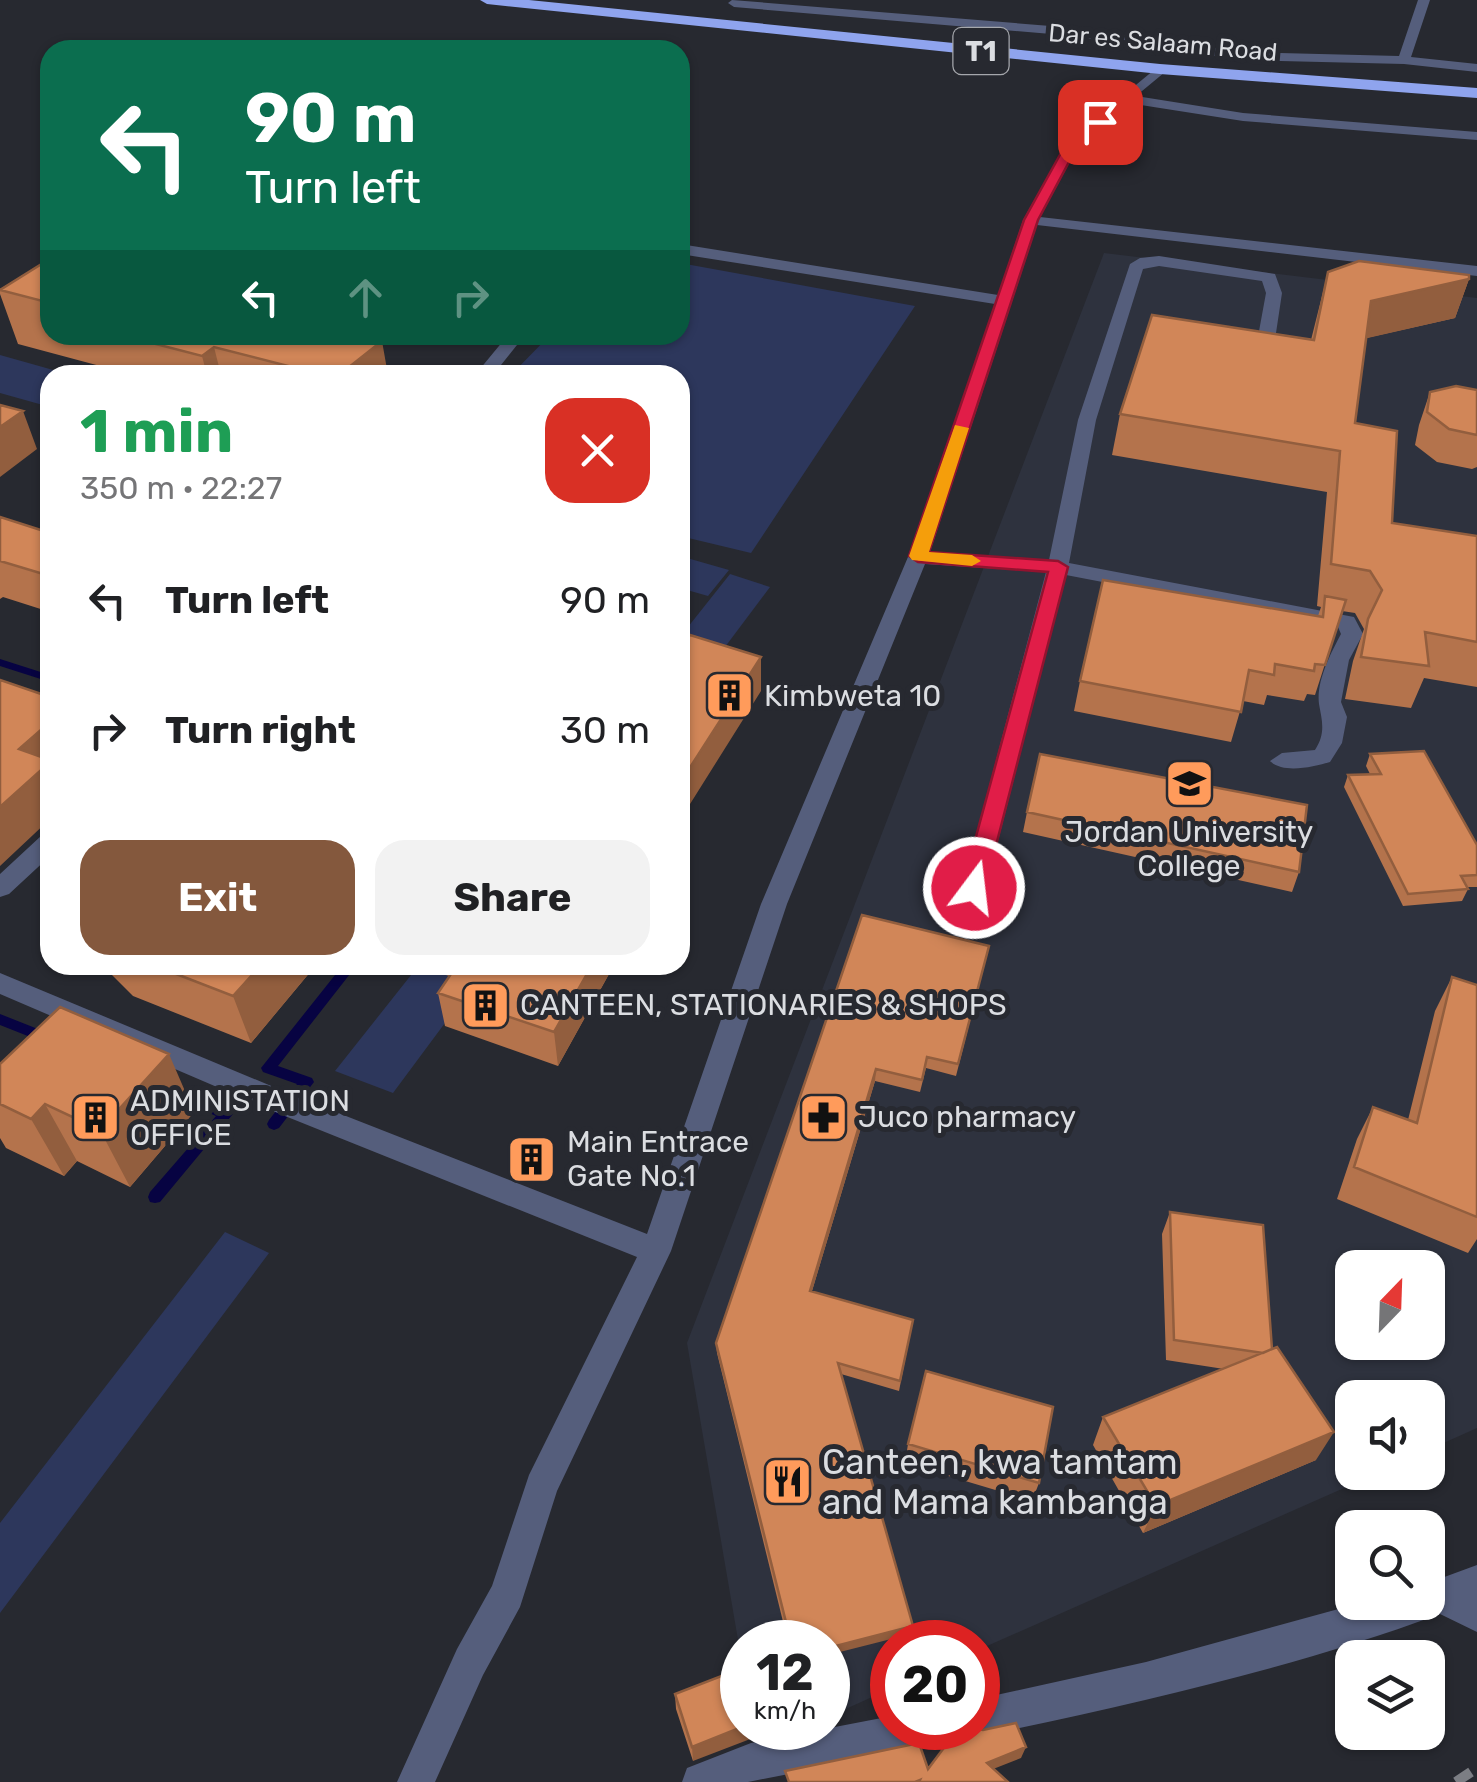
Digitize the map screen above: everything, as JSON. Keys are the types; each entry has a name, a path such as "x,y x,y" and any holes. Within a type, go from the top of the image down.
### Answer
{"highway":[{"name":"Dar es Salaam Road","path":"486,0 1160,70 1477,94"}],"street":[{"path":"1404,60 1424,0"},
{"path":"711,24 736,2 1015,26 1243,56 1404,60 1477,68"},
{"path":"1072,60 1090,37"},
{"path":"416,1782 470,1662 507,1594 542,1487 656,1251 774,904 918,556 1031,220 1072,145 1160,70"},
{"path":"1127,99 1242,116 1477,136"},
{"path":"1031,220 1477,271"},
{"path":"690,251 1004,301"},
{"path":"974,888 1058,567 1087,420 1136,267 1146,261 1159,261 1269,277 1274,293 1264,353"},
{"path":"492,365 509,345"},
{"path":"918,556 1058,567 1347,622 1352,634 1338,660 1330,702 1336,717 1331,743 1322,757 1282,761"},
{"path":"0,888 40,851"},
{"path":"0,983 290,1106 656,1251"},
{"path":"1445,1595 1477,1583"},
{"path":"1445,1604 1477,1614"},
{"path":"1000,1714 1084,1697 1368,1620"},
{"path":"701,1782 870,1742"}],"shaded area":[{"name":"Jordan University College","path":"1104,253 1477,298 1477,1428 1445,1442 1445,1380 1335,1380 1335,1490 1340,1490 1000,1640 1000,1620 870,1620 870,1698 850,1707 850,1620 735,1620 687,1343"},
{"path":"690,265 915,306 751,553 690,538 690,365 521,365 540,345 690,345"},
{"path":"0,355 40,366 40,404 0,393"},
{"path":"690,559 729,570 708,596 690,591"},
{"path":"730,574 770,587 690,694 690,624"},
{"path":"411,975 481,975 393,1093 335,1071"},
{"path":"225,1232 269,1253 0,1613 0,1523"}],"building":[{"path":"1359,261 1469,275 1469,279 1371,301 1355,423 1397,431 1392,523 1477,536 1477,642 1425,632 1429,666 1361,657 1368,619 1382,590 1370,571 1331,564 1340,451 1120,414 1152,315 1314,340 1328,272"},
{"path":"40,265 40,300 0,290"},
{"path":"160,345 377,345 352,365 284,365 214,347 202,356"},
{"path":"1456,386 1477,390 1477,435 1449,429 1427,412 1430,392"},
{"path":"0,405 23,411 0,427"},
{"path":"0,517 40,530 40,573 0,561"},
{"path":"1103,580 1323,617 1325,596 1346,600 1325,665 1315,664 1314,671 1275,664 1274,675 1249,670 1241,712 1080,681"},
{"path":"690,635 761,657 690,767"},
{"path":"0,680 40,694 40,731 19,749 40,756 40,771 0,807"},
{"path":"1424,751 1477,845 1477,875 1461,876 1468,889 1408,894 1348,775 1381,774 1370,754"},
{"path":"1040,754 1307,805 1299,872 1027,812"},
{"path":"862,915 989,946 958,1064 927,1057 922,1080 876,1069 810,1291 913,1320 900,1381 838,1363 911,1620 870,1620 870,1637 850,1642 850,1620 785,1620 716,1343"},
{"path":"179,975 252,975 233,996"},
{"path":"450,975 586,975 554,1032 438,993"},
{"path":"1452,977 1477,985 1477,1217 1354,1167 1373,1107 1417,1123"},
{"path":"60,1007 169,1054 100,1130 45,1104 31,1119 0,1104 0,1064"},
{"path":"1170,1212 1263,1225 1272,1349 1263,1353 1174,1340"},
{"path":"1277,1347 1334,1432 1156,1506 1103,1417"},
{"path":"926,1371 1053,1407 1039,1483 908,1444"},
{"path":"720,1677 720,1736 692,1747 675,1694"},
{"path":"1016,1723 1026,1747 987,1763 1008,1782 789,1782 785,1771 886,1750 921,1750 928,1769 942,1750 1000,1750 1000,1726"}],"waterway":[{"path":"0,662 40,676"},
{"path":"274,1124 307,1082 268,1068 342,975"},
{"path":"0,1019 48,1039"},
{"path":"155,1197 226,1114 173,1091"}],"railway":[{"path":"1456,1782 1477,1768"}],"slow traffic":[{"path":"961,428 918,556 972,561"}],"place":[{"name":"Kimbweta 10","path":"729,696"},
{"name":"Jordan University College","path":"1189,783"},
{"name":"CANTEEN, STATIONARIES & SHOPS","path":"485,1005"},
{"name":"Juco pharmacy","path":"823,1117"},
{"name":"ADMINISTATION OFFICE","path":"95,1118"},
{"name":"Main Entrace Gate No.1","path":"532,1159"},
{"name":"Canteen, kwa tamtam and Mama kambanga","path":"787,1482"}],"route":[{"path":"974,888 1058,567 918,556 1031,220 1072,145 1100,122"}]}
